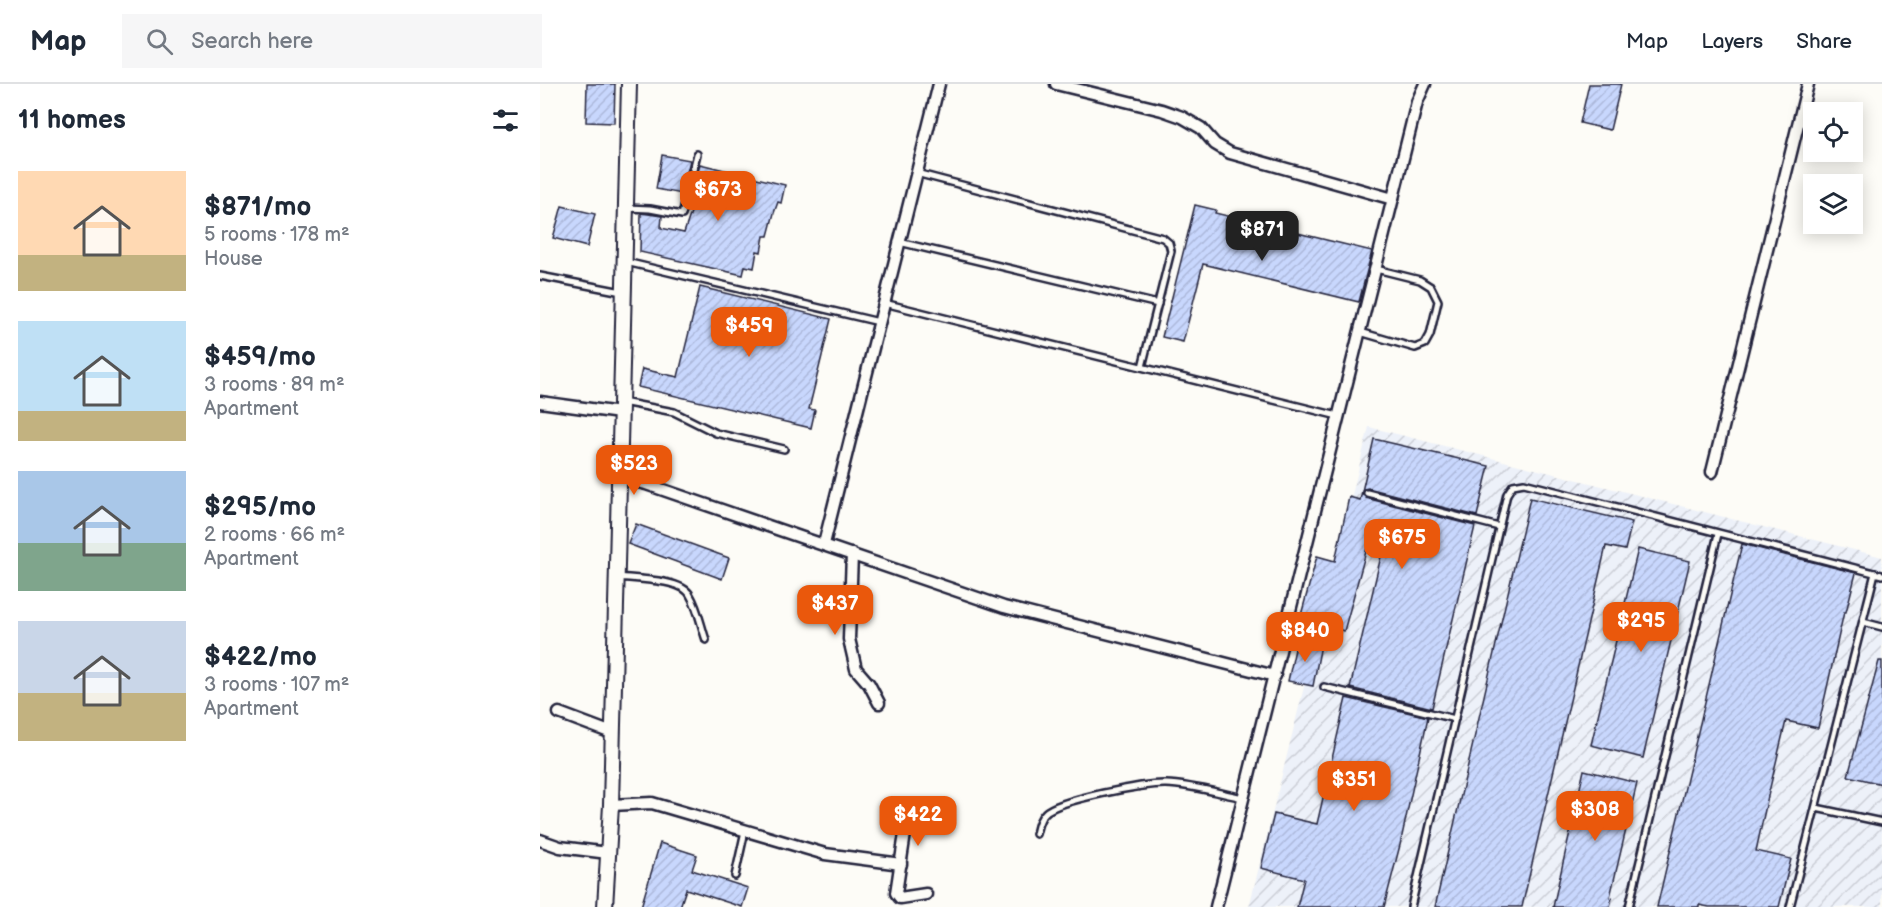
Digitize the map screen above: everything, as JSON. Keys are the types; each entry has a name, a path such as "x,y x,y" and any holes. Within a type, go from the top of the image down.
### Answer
{"street":[{"path":"605,907 611,805 628,84"},
{"path":"824,544 939,84"},
{"path":"1056,84 1162,110 1182,117 1201,128 1215,144 1230,153 1394,199"},
{"path":"1216,907 1417,102 1425,84"},
{"path":"1712,472 1808,84"},
{"path":"540,402 621,408"},
{"path":"618,477 646,484 1004,607 1275,676"},
{"path":"852,554 849,639 856,669 869,684 879,703"},
{"path":"559,714 612,733"},
{"path":"611,805 652,803 825,854 901,864"},
{"path":"906,826 896,893 900,898 926,894"},
{"path":"540,840 560,847 608,853"}],"lane":[{"path":"625,207 682,215 697,154"},
{"path":"916,173 1163,238 1169,243 1171,251 1142,367"},
{"path":"899,242 1158,304"},
{"path":"624,262 879,322"},
{"path":"1360,332 1415,348 1425,344 1430,335 1438,301 1431,287 1420,280 1376,269"},
{"path":"540,276 624,292"},
{"path":"884,303 1338,416"},
{"path":"621,408 674,411 716,433 784,448"},
{"path":"1411,907 1507,494 1514,485 1524,483 1882,575"},
{"path":"1366,493 1499,527"},
{"path":"1629,907 1718,534"},
{"path":"1790,907 1875,573"},
{"path":"615,577 684,587 690,593 706,640"},
{"path":"1863,622 1882,627"},
{"path":"1324,687 1455,719"},
{"path":"1036,834 1039,820 1045,812 1059,804 1148,785 1166,784 1244,798"},
{"path":"1816,808 1882,822"},
{"path":"735,876 745,829"}],"shaded area":[{"path":"1369,427 1882,557 1882,907 1249,907"}],"building":[{"path":"587,84 615,84 614,123 586,122"},
{"path":"1589,84 1621,84 1610,130 1580,123"},
{"path":"662,155 690,160 682,194 656,189"},
{"path":"700,164 785,185 781,203 778,202 768,236 764,236 761,252 757,251 754,268 745,266 743,275 640,252 641,213 662,216 661,228 684,233 696,197 692,196"},
{"path":"1195,205 1216,210 1215,213 1372,251 1359,302 1203,264 1183,342 1162,337"},
{"path":"562,206 595,214 587,247 553,238"},
{"path":"700,287 831,319 809,409 815,410 811,428 638,387 642,369 678,377"},
{"path":"1374,439 1489,466 1477,516 1368,488 1362,492 1366,498 1475,526 1432,708 1350,688 1382,552 1367,548 1344,631 1300,619 1317,556 1335,561 1349,497 1360,500"},
{"path":"1530,498 1632,522 1625,550 1606,546 1522,907 1435,907"},
{"path":"636,524 729,558 722,579 628,544"},
{"path":"1742,544 1856,573 1846,612 1844,612 1818,728 1786,721 1768,796 1756,851 1791,859 1779,907 1699,905 1699,907 1657,907"},
{"path":"1638,549 1690,561 1643,758 1591,745"},
{"path":"1297,640 1321,645 1313,686 1288,681"},
{"path":"1879,661 1882,661 1882,784 1848,776"},
{"path":"1346,698 1428,717 1400,845 1384,907 1297,907 1304,879 1261,868 1274,814 1317,824"},
{"path":"1584,770 1637,783 1610,897 1612,898 1610,907 1553,907"},
{"path":"660,843 697,855 692,870 748,888 742,907 686,889 680,907 641,907"}]}
